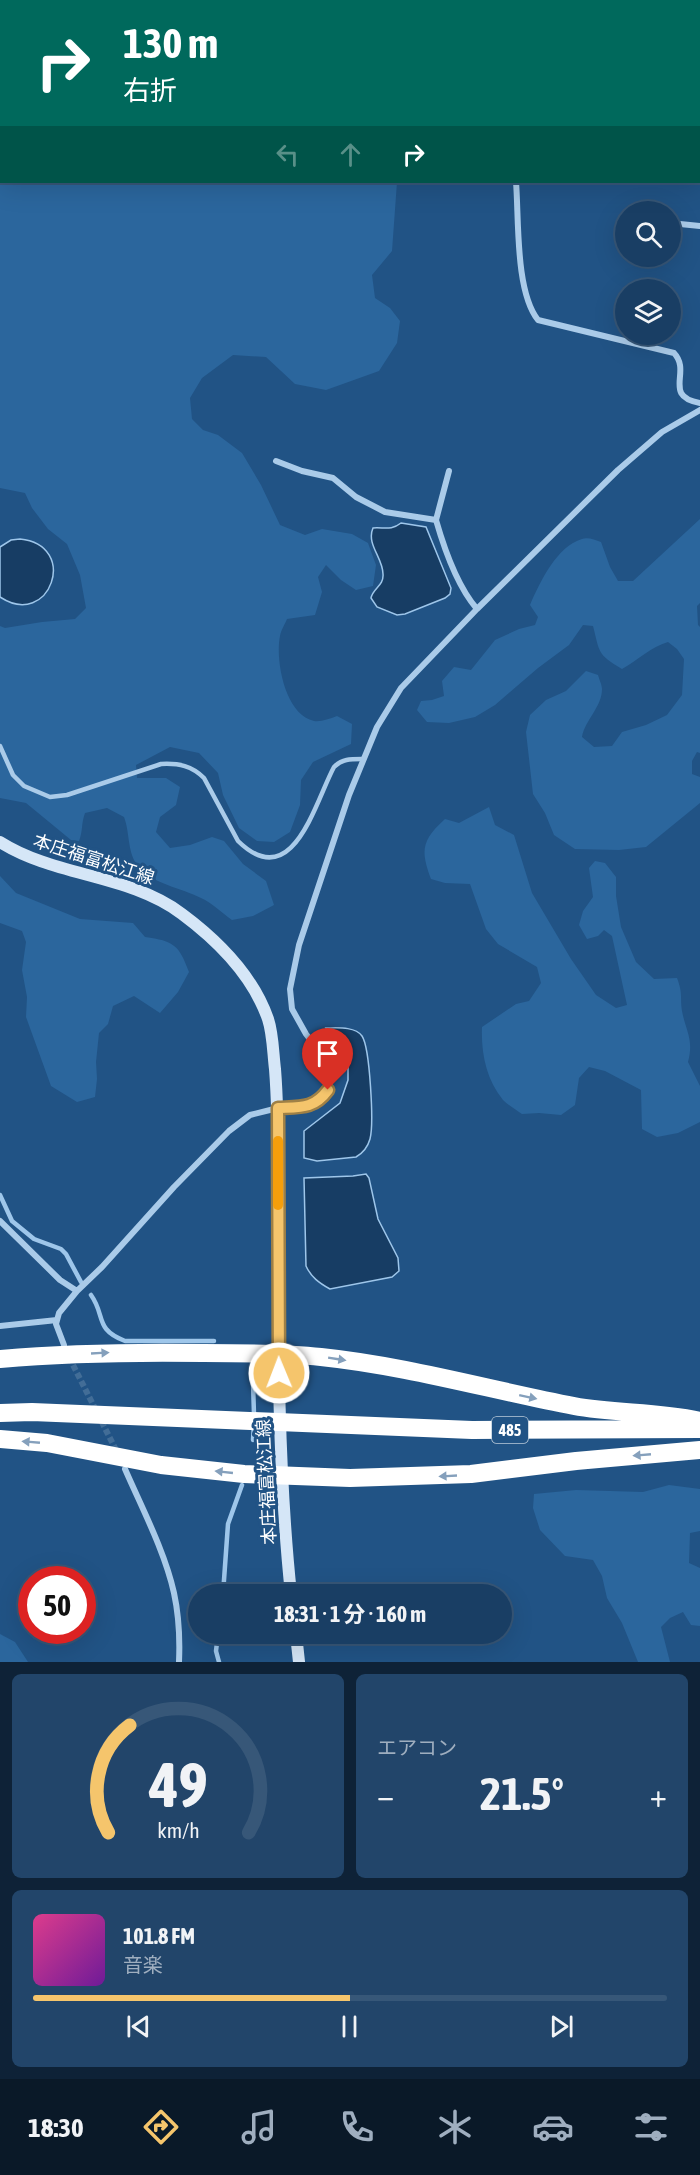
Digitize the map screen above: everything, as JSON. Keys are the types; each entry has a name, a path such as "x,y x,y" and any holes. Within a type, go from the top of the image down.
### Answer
{"highway":[{"path":"0,1359 125,1352 278,1353 324,1357 443,1377 525,1397 605,1412 675,1415 700,1421"},
{"name":"485","path":"0,1413 32,1412 471,1430 700,1429"},
{"path":"0,1440 47,1443 161,1465 244,1474 395,1478 471,1474 576,1461 700,1450"}],"main road":[{"name":"本庄福富松江線","path":"0,842 16,852 153,896 180,913 236,963 268,1019 273,1044 278,1108 278,1353 282,1476 290,1584"},
{"path":"297,1644 299,1662"}],"street":[{"path":"516,183 521,269 532,311 538,320 674,353 679,361 682,396 687,401 700,403"},
{"path":"681,224 700,226"},
{"path":"64,1346 57,1330 59,1313 174,1187 229,1131 250,1115 278,1108 309,1106 321,1100 328,1090 331,1079 330,1066 306,1034 292,1009 290,989 299,945 362,759 377,727 401,688 477,609 618,470 662,432 700,410"},
{"path":"276,461 302,471 333,478 356,497 384,512 436,520"},
{"path":"449,471 436,520 468,599 477,609"},
{"path":"0,1221 60,1280 77,1291"},
{"path":"0,1326 57,1320"},
{"path":"125,1469 166,1565 174,1592 178,1620 179,1662"}],"lane":[{"path":"0,746 13,775 24,786 50,796 67,795 161,765 177,764 196,771 204,778 238,841 246,849 269,857 280,856 298,842 334,767 339,762 348,759 362,759"}],"shaded area":[{"path":"0,183 397,183 392,251 372,275 375,298 390,308 400,321 397,343 379,371 326,390 295,384 266,357 233,355 202,378 190,398 192,419 203,430 218,435 242,453 261,485 280,525 305,535 322,529 352,534 368,543 376,565 373,586 356,590 341,580 326,565 318,577 322,592 315,615 287,619 281,634 279,659 281,672 289,698 296,709 304,717 314,721 337,716 352,724 351,744 313,762 301,780 300,805 290,832 274,842 257,841 239,828 223,795 218,773 199,753 170,747 136,765 137,778 166,778 180,787 176,805 160,817 156,832 170,848 190,845 212,837 224,841 243,864 266,881 274,905 253,916 232,920 205,900 151,877 134,861 124,817 107,808 85,813 79,841 71,840 26,803 0,798 0,626 5,628 75,619 86,608 80,575 67,544 48,529 32,508 25,493 0,488"},
{"path":"700,519 700,603 697,606 700,627 700,753 697,752 692,761 692,774 700,777 700,803 646,847 619,850 575,849 554,835 545,813 533,794 526,732 530,715 546,700 566,691 586,671 598,675 602,687 601,696 582,737 594,747 612,746 622,732 646,725 667,715 682,695 684,659 677,649 668,642 662,644 622,669 608,660 601,652 593,626 583,625 569,645 495,705 475,717 449,723 427,722 417,710 421,701 444,696 442,681 454,667 471,670 495,640 519,629 535,625 538,617 530,605 534,596 550,566 573,543 587,538 601,542 618,581 633,581"},
{"path":"401,523 426,527 451,588 450,594 445,598 397,615 377,607 371,598 382,581 383,574 371,534 373,528 391,528"},
{"path":"20,539 38,545 49,555 53,569 51,583 44,595 33,603 18,604 0,597 0,547 11,540"},
{"path":"489,807 495,825 514,835 532,893 571,959 596,995 616,1008 627,1005 612,936 604,930 598,936 587,939 579,925 583,911 593,897 589,868 595,861 605,863 616,877 616,896 621,927 636,962 654,979 677,978 679,983 682,1011 690,1041 688,1062 700,1086 700,1122 678,1133 657,1137 642,1129 641,1090 605,1071 589,1067 579,1078 575,1105 561,1115 522,1114 505,1102 497,1092 486,1065 482,1046 482,1027 516,1004 529,1001 541,983 537,967 498,944 486,929 470,884 445,883 431,879 425,860 425,846 432,833 445,819 459,823"},
{"path":"0,876 16,893 80,919 133,923 145,937 163,940 174,946 182,956 189,972 178,992 160,1013 134,996 113,1006 108,1024 99,1033 95,1097 77,1102 51,1086 26,1017 27,997 22,970 26,942 22,931 0,923"},
{"path":"326,1028 350,1029 362,1036 369,1070 371,1131 367,1147 356,1157 317,1161 304,1158 304,1131 340,1103 348,1080 348,1059"},
{"path":"366,1174 369,1178 378,1219 398,1258 399,1271 392,1277 330,1289 316,1279 306,1266 304,1178"},
{"path":"669,1485 700,1489 700,1531 690,1533 689,1563 700,1568 700,1626 691,1625 683,1612 670,1618 661,1627 670,1662 638,1662 622,1623 607,1598 602,1576 593,1560 565,1556 540,1530 533,1508 534,1494 576,1490 643,1492"},
{"path":"0,1634 15,1642 28,1662 0,1662"}],"waterway":[{"path":"0,1195 12,1221 34,1239 61,1249 81,1282"},
{"path":"91,1295 105,1327 109,1332 125,1341 214,1341"},
{"path":"253,1382 254,1415"},
{"path":"253,1440 254,1424"},
{"path":"224,1584 228,1524 242,1485"},
{"path":"217,1644 219,1662"}],"tunnel":[{"path":"69,1357 117,1452"}],"slow traffic":[{"path":"278,1141 278,1205"}],"route":[{"path":"279,1373 278,1108 309,1106 321,1100 328,1090"}]}
